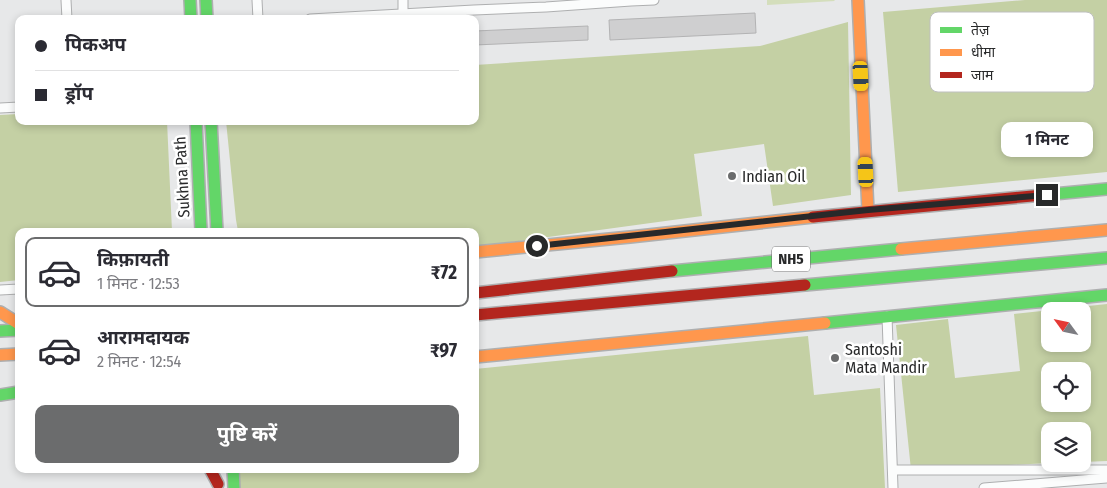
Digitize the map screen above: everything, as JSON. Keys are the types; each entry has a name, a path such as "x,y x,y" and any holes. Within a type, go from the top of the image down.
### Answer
{"main road":[{"path":"190,0 191,15"},
{"path":"206,0 207,15"},
{"path":"858,0 868,210"},
{"name":"Sukhna Path","path":"196,125 201,228"},
{"name":"Sukhna Path","path":"212,125 218,228"},
{"path":"479,252 630,237 868,210 1107,189"},
{"name":"NH5","path":"479,293 714,266 1107,230"},
{"name":"NH5","path":"479,315 1107,258"},
{"path":"479,357 1107,295"},
{"path":"0,312 15,321"},
{"path":"0,330 15,330"},
{"path":"0,355 15,354"},
{"path":"0,395 15,393"},
{"path":"212,473 218,486"},
{"path":"217,473 218,486"},
{"path":"233,473 234,488"}],"street":[{"path":"66,0 67,15"},
{"path":"257,0 258,15"},
{"path":"403,0 403,14"},
{"path":"384,15 474,5 654,0"},
{"path":"0,108 15,107"},
{"path":"0,290 15,290"},
{"path":"888,316 893,488"},
{"path":"892,470 1107,470"},
{"path":"984,488 1107,478"}],"green space":[{"path":"767,0 834,0 835,1 767,5"},
{"path":"1025,0 1107,0 1107,172 898,192 883,12"},
{"path":"848,22 851,195 773,206 764,144 694,154 702,216 479,246 479,228 237,228 226,125 479,125 479,65 760,46"},
{"path":"15,114 15,125 167,125 172,228 15,228 15,280 0,282 0,115"},
{"path":"1107,304 1107,461 1091,462 1091,422 1041,422 1041,463 911,470 896,325 948,319 955,378 1020,371 1014,314 1041,311 1041,352 1091,352 1091,306"},
{"path":"808,336 814,395 880,388 885,488 239,488 238,473 479,473 479,369"}],"building":[{"path":"755,13 756,33 610,40 609,20"},
{"path":"588,26 588,40 479,45 479,31"}],"traffic: fast":[{"path":"190,0 191,15"},
{"path":"206,0 207,15"},
{"path":"196,125 201,228"},
{"path":"211,125 217,228"},
{"path":"1043,195 1107,189"},
{"path":"672,271 901,249"},
{"path":"805,285 1107,258"},
{"path":"825,323 1107,295"},
{"path":"0,331 15,330"},
{"path":"0,395 15,393"},
{"path":"233,473 234,488"}],"traffic: slow":[{"path":"858,0 868,211"},
{"path":"479,252 813,217"},
{"path":"901,249 1107,230"},
{"path":"0,312 15,321"},
{"path":"479,357 825,323"},
{"path":"0,355 15,354"}],"traffic: jam":[{"path":"813,217 1043,195"},
{"path":"479,293 672,271"},
{"path":"479,315 805,285"},
{"path":"212,473 218,484"}],"place":[{"name":"Indian Oil","path":"732,176"},
{"name":"Santoshi Mata Mandir","path":"835,358"}],"route":[{"path":"537,246 868,210 1047,195"}]}
